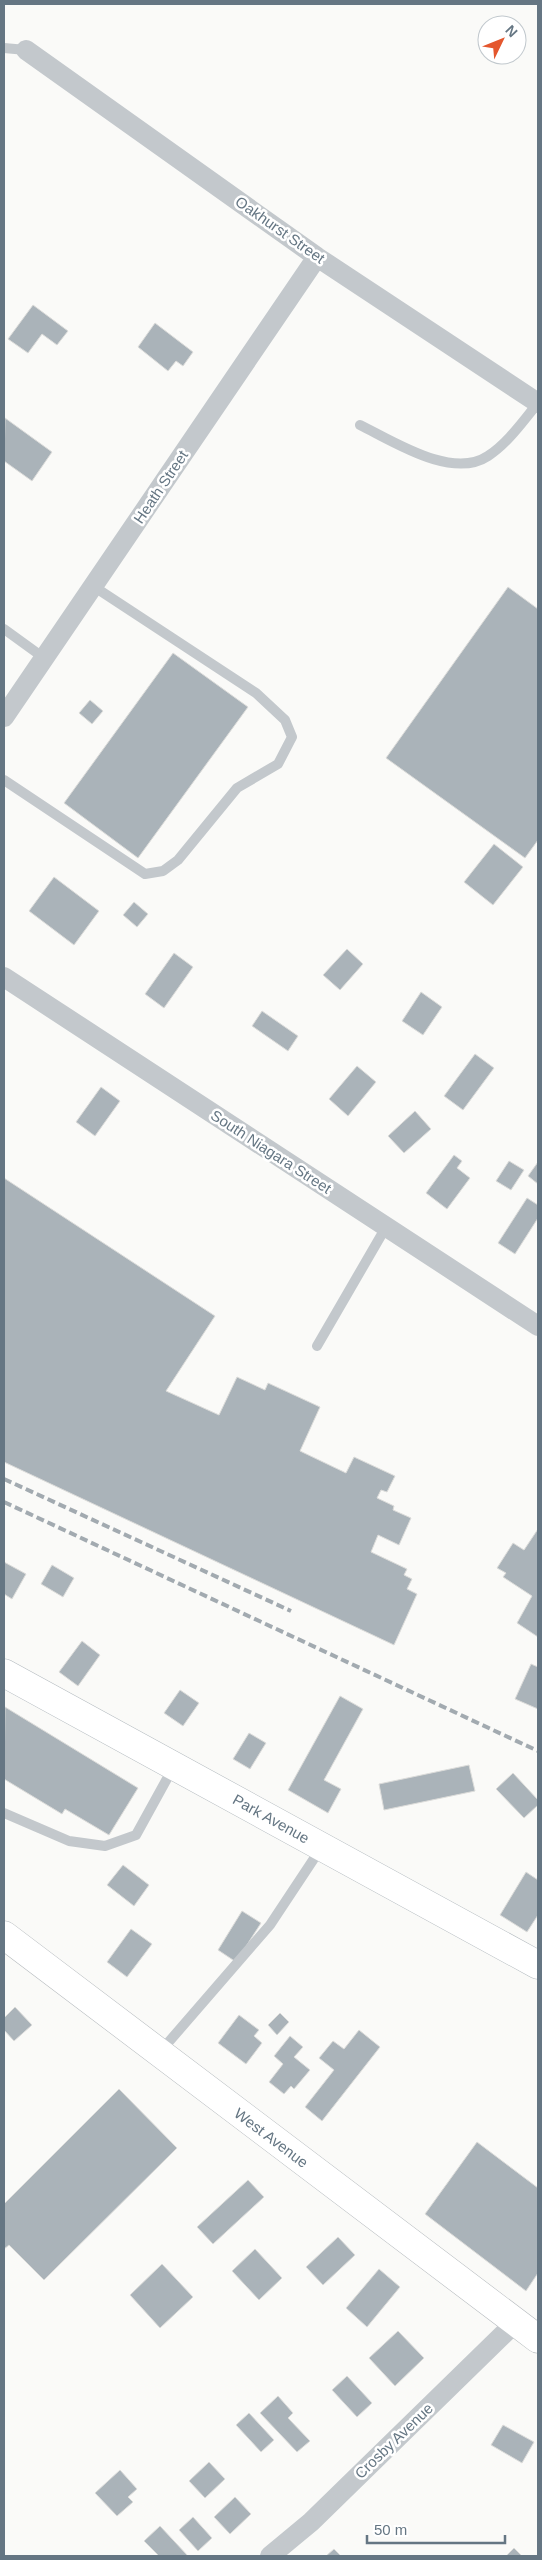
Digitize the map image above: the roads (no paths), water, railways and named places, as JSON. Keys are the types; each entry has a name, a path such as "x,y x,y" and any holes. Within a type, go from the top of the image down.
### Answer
{"main road":[{"name":"Park Avenue","path":"4,1672 538,1965"},
{"name":"West Avenue","path":"4,1935 538,2339"}],"street":[{"name":"Oakhurst Street","path":"26,50 317,256 538,403"},
{"name":"Heath Street","path":"5,713 317,256"},
{"name":"South Niagara Street","path":"4,977 538,1326"},
{"name":"Crosby Avenue","path":"270,2556 311,2522 515,2323"}],"lane":[{"path":"4,48 26,50"},
{"path":"360,425 421,455 458,465 487,458 507,440 538,403"},
{"path":"4,780 145,874 163,871 178,860 237,788 278,764 288,747 292,737 286,720 256,693 93,586"},
{"path":"4,629 44,658"},
{"path":"317,1346 386,1227"},
{"path":"4,1813 69,1841 105,1846 136,1835 174,1766"},
{"path":"159,2054 270,1925 322,1847"}],"railway":[{"path":"4,1479 291,1611"},
{"path":"4,1502 538,1751"}]}
